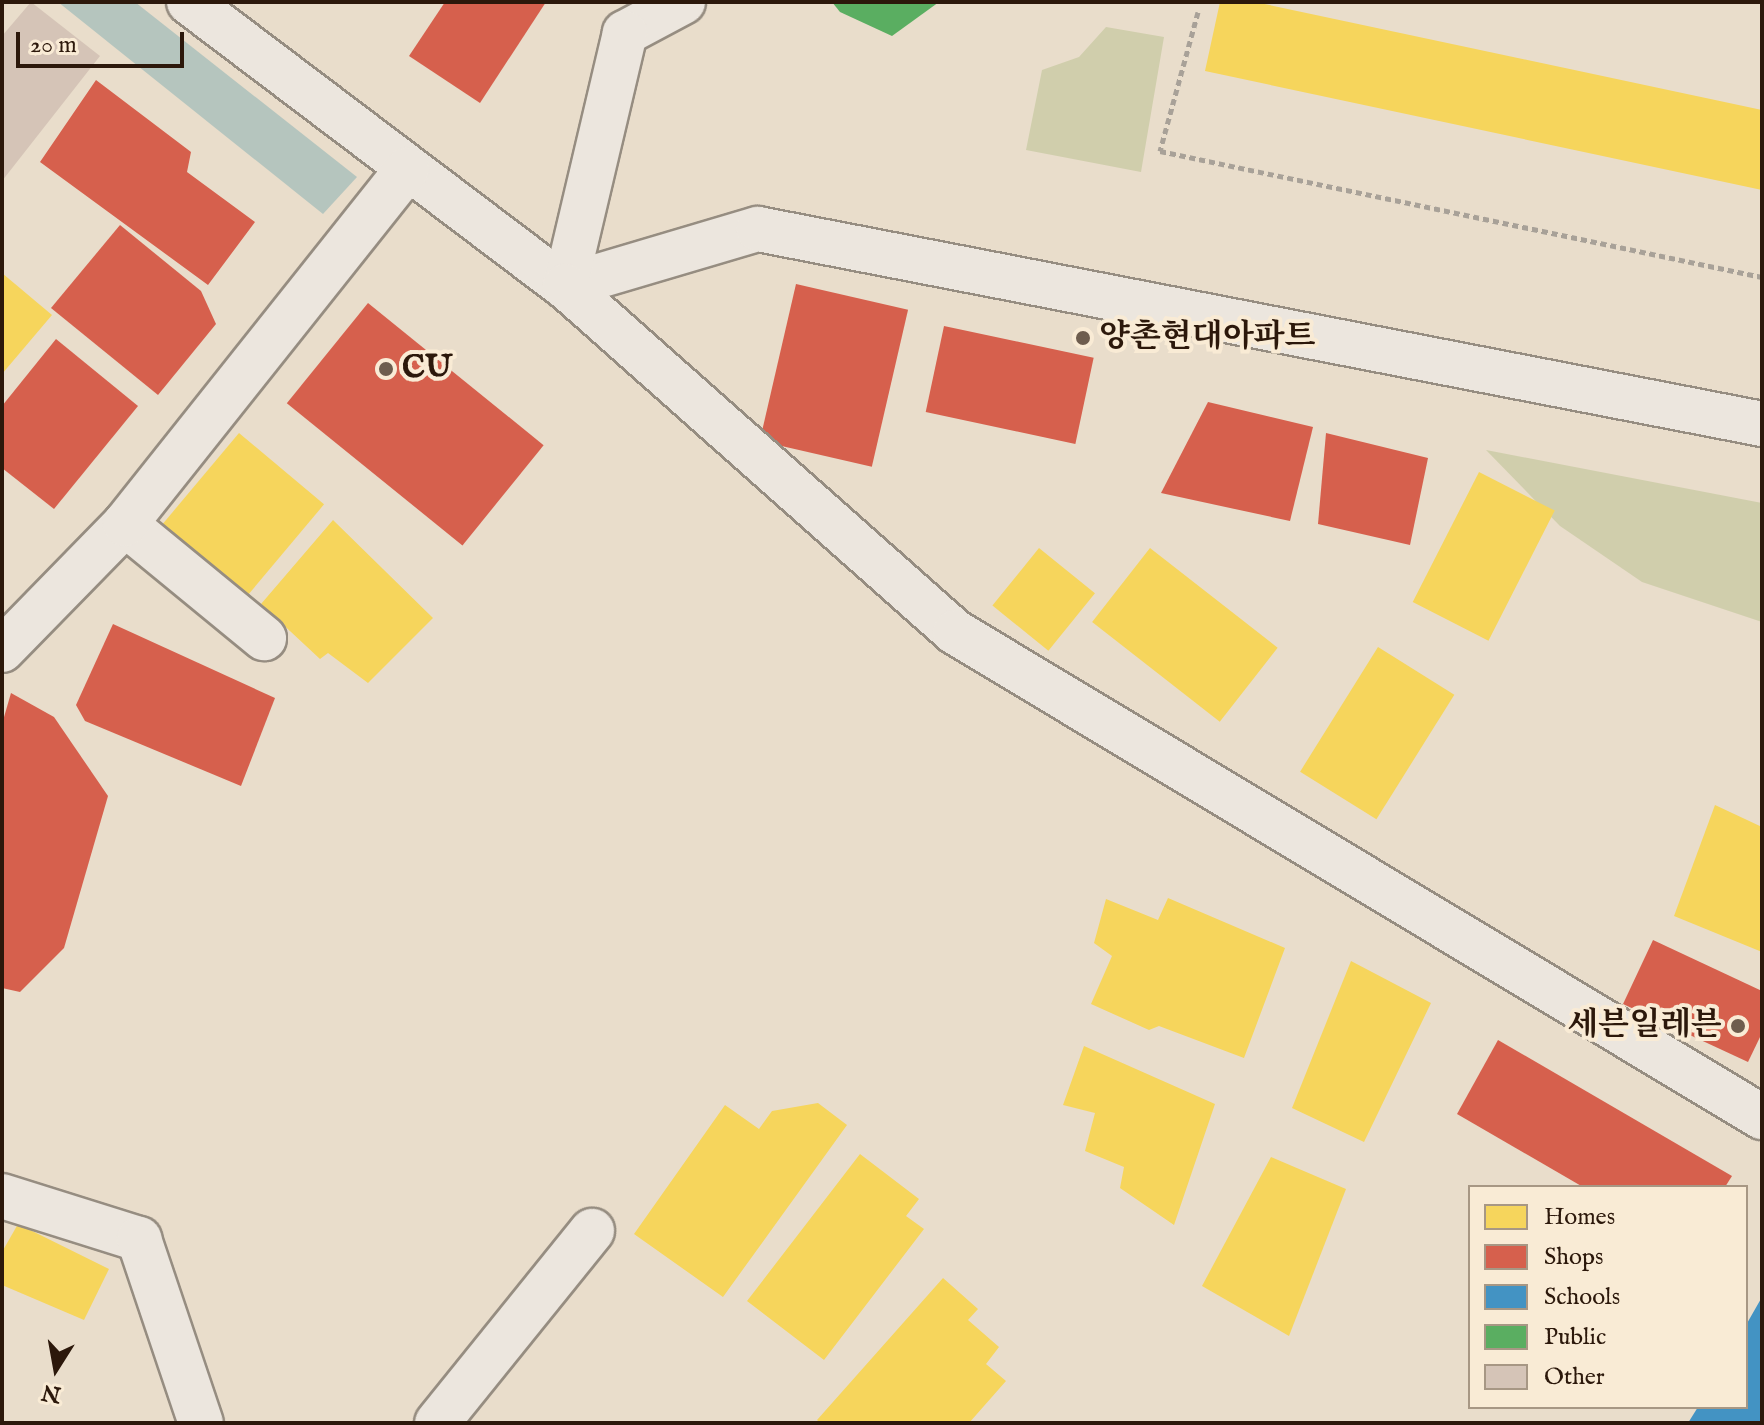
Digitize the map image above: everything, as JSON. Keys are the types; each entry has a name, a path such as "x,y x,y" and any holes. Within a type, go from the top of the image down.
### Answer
{"street":[{"path":"189,2 565,286 955,632 1762,1117"},
{"path":"565,286 625,18 683,2"},
{"path":"2,650 125,524 407,169"},
{"path":"565,286 758,229 1762,424"},
{"path":"125,524 264,638"},
{"path":"2,1196 139,1239 201,1423"},
{"path":"437,1423 592,1231"}],"path":[{"path":"1198,12 1160,151 1762,277"}],"shaded area":[{"path":"58,2 135,2 357,177 323,214"},
{"path":"1106,27 1164,37 1141,172 1026,150 1042,70 1079,57"},
{"path":"1486,450 1762,503 1762,622 1642,582 1560,526"}],"building: Homes":[{"path":"1220,2 1255,2 1762,110 1762,190 1205,71"},
{"path":"2,273 52,315 2,374"},
{"path":"239,433 324,504 246,597 161,526"},
{"path":"1479,472 1555,511 1488,641 1413,602"},
{"path":"333,520 433,618 368,683 328,653 320,659 261,604"},
{"path":"1039,548 1095,593 1048,651 992,606"},
{"path":"1150,548 1278,648 1220,722 1092,622"},
{"path":"1378,647 1454,695 1376,819 1300,772"},
{"path":"1715,805 1762,827 1762,952 1674,916"},
{"path":"1168,898 1285,948 1244,1058 1159,1026 1149,1030 1091,1004 1112,956 1094,943 1106,899 1158,920"},
{"path":"1351,961 1431,1003 1364,1142 1292,1108"},
{"path":"1084,1046 1215,1104 1174,1225 1120,1188 1124,1167 1085,1151 1095,1113 1063,1105"},
{"path":"818,1103 847,1125 723,1297 634,1234 725,1105 759,1129 772,1111"},
{"path":"860,1154 919,1199 906,1216 924,1229 824,1360 747,1301"},
{"path":"1271,1157 1346,1189 1289,1336 1202,1286"},
{"path":"18,1224 109,1269 84,1320 2,1285 2,1252"},
{"path":"943,1278 978,1309 968,1320 999,1347 986,1364 1006,1381 969,1423 820,1423 817,1420"}],"building: Shops":[{"path":"445,2 546,2 480,103 409,56"},
{"path":"96,80 191,152 187,172 255,222 208,285 40,162"},
{"path":"120,225 201,291 216,324 158,395 51,308"},
{"path":"796,284 908,310 872,467 760,441"},
{"path":"368,303 544,445 462,545 287,403"},
{"path":"944,326 1094,358 1075,444 926,412"},
{"path":"56,339 138,406 54,509 2,468 2,406"},
{"path":"1208,402 1313,427 1290,521 1161,493"},
{"path":"1326,433 1428,458 1410,545 1318,524"},
{"path":"113,624 275,698 241,786 85,721 76,705"},
{"path":"11,693 54,717 108,796 64,948 20,992 2,988 2,724"},
{"path":"1653,940 1762,991 1762,1033 1748,1062 1623,1004"},
{"path":"1498,1040 1732,1176 1726,1185 1580,1185 1457,1114"}],"building: Schools":[{"path":"1762,1297 1762,1423 1688,1423 1697,1409 1748,1409 1748,1322"}],"building: Public":[{"path":"832,2 939,2 892,36 840,12"}],"building: Other":[{"path":"31,2 100,56 2,181 2,36"}],"place":[{"name":"양촌현대아파트","path":"1083,338"},
{"name":"CU","path":"386,369"},
{"name":"세븐일레븐","path":"1738,1026"}]}
